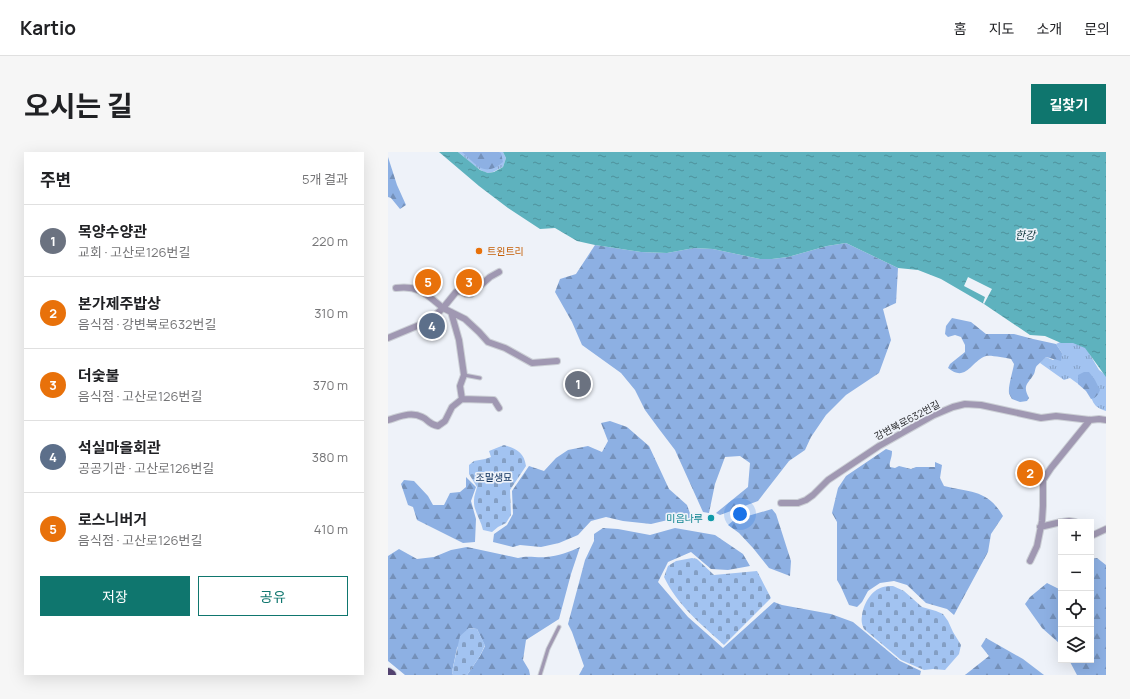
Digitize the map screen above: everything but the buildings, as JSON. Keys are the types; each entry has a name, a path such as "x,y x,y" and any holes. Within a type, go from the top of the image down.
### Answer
{"street":[{"path":"388,338 429,321 443,308 456,292 460,291 466,294 471,294 490,277 499,272"},
{"path":"396,288 407,287 419,289 443,308 465,319 488,342 505,348 532,363 557,361"},
{"path":"451,312 459,340 464,375 460,386 462,399"},
{"path":"388,420 413,414 422,417 431,425 438,426 445,422 452,406 462,399 494,400 499,408"},
{"name":"강변북로632번길","path":"781,502 798,502 806,500 813,496 828,480 879,446 934,415 953,407 965,404 981,405 1041,418 1056,416 1090,420 1106,420"},
{"path":"1030,561 1037,546 1042,521 1043,480 1090,420"},
{"path":"1040,527 1058,523"},
{"path":"1094,535 1106,529"}],"lane":[{"path":"464,375 480,378"},
{"path":"540,675 548,649 559,627"}],"green space":[{"path":"458,152 503,152 506,158 503,167 494,172 488,173 476,167"},
{"path":"462,152 499,152 501,153 503,162 491,169 481,168"},
{"path":"388,157 397,185 406,205 400,209 391,198 388,197"},
{"path":"846,243 898,268 896,303 883,309 891,340 879,373 846,395 826,415 811,437 805,450 789,461 758,501 720,515 716,513 748,487 750,463 740,456 725,457 715,484 709,513 703,512 675,450 645,410 635,390 621,373 582,345 572,322 555,292 560,279 576,274 595,245 641,252 667,253 694,248 713,249 760,259 772,259 788,257 827,246"},
{"path":"952,318 971,322 986,334 1014,334 1056,344 1062,353 1061,361 1046,357 1036,367 1034,374 1026,387 1029,398 1027,401 1020,402 1012,399 1009,394 1009,390 1014,364 1011,359 986,356 968,370 959,373 948,368 950,364 965,352 965,345 961,337 955,335 948,337 945,334 946,326"},
{"path":"1068,338 1085,346 1099,370 1106,375 1106,411 1097,407 1086,390 1070,378 1064,380 1040,363 1046,357 1053,360 1062,353 1056,344"},
{"path":"1084,372 1089,372 1100,390 1097,396 1093,399 1091,399 1086,391 1078,384 1078,375"},
{"path":"610,421 627,427 649,446 669,489 687,505 692,519 672,519 651,524 623,521 606,517 591,521 578,535 559,543 541,547 520,545 513,547 493,542 494,534 507,525 513,514 512,491 529,466 544,471 556,458 568,450 588,446 602,452 608,441 601,423"},
{"name":"조말생묘","path":"504,445 519,452 525,461 526,466 510,490 511,515 506,523 492,532 483,530 476,511 474,500 477,487 469,474 469,465 474,461 491,457 489,451"},
{"path":"886,449 892,451 890,467 895,468 899,466 911,469 916,467 935,467 935,462 942,465 940,478 944,486 970,491 984,496 997,507 1003,516 991,534 988,552 954,615 947,609 926,603 907,585 894,581 880,583 868,591 862,602 857,607 849,605 837,580 837,522 832,513 838,488 846,476"},
{"path":"466,477 476,487 471,501 476,519 475,542 463,543 417,520 413,507 408,505 401,484 404,480 414,481 428,496 433,505 444,505 450,493 460,492 466,487"},
{"path":"772,509 776,514 791,561 790,576 769,568 739,533 728,525 734,520"},
{"path":"603,528 618,529 650,535 675,528 715,535 743,554 750,566 728,570 711,569 691,552 668,562 658,582 688,617 723,648 774,602 782,605 831,614 853,622 900,661 921,671 920,675 579,675 584,666 568,624 585,560 594,541 594,534"},
{"path":"467,547 518,558 555,556 580,547 559,619 526,640 523,660 529,670 530,675 467,675 485,646 477,629 469,628 457,648 452,672 453,675 405,675 388,661 388,556 399,549 417,559 434,557 451,550"},
{"path":"692,558 697,559 714,575 757,571 771,598 724,645 683,606 664,577 668,566 676,561"},
{"path":"1094,558 1097,558 1106,565 1106,675 1077,675 1071,663 1094,663"},
{"path":"1047,583 1058,588 1058,642 1042,628 1025,604 1030,597"},
{"path":"885,586 893,586 904,591 922,607 943,614 948,621 961,645 959,654 945,670 924,670 901,660 864,629 862,618 864,607 868,598 875,591"},
{"path":"469,628 477,629 485,645 480,656 467,675 453,675 452,672 460,636"},
{"path":"986,638 1023,659 1044,675 965,675 989,656 981,646"}],"water":[{"name":"한강","path":"439,152 458,152 480,170 488,173 494,172 503,167 506,158 503,152 1106,152 1106,377 1085,348 1073,343 1061,343 1045,336 1030,335 984,304 941,279 918,270 898,268 846,243 827,246 788,257 760,259 713,249 694,248 667,253 641,252 577,241 555,228 540,229 508,208 479,186"}],"pier":[{"path":"968,277 992,289 984,304 985,297 964,286"}],"place":[{"name":"트윈트리","path":"479,251"},
{"name":"로스니버거","path":"428,282"},
{"name":"더숯불","path":"469,282"},
{"name":"석실마을회관","path":"432,326"},
{"name":"목양수양관","path":"578,384"},
{"name":"본가제주밥상","path":"1030,473"},
{"name":"미음나루","path":"711,518"}]}
